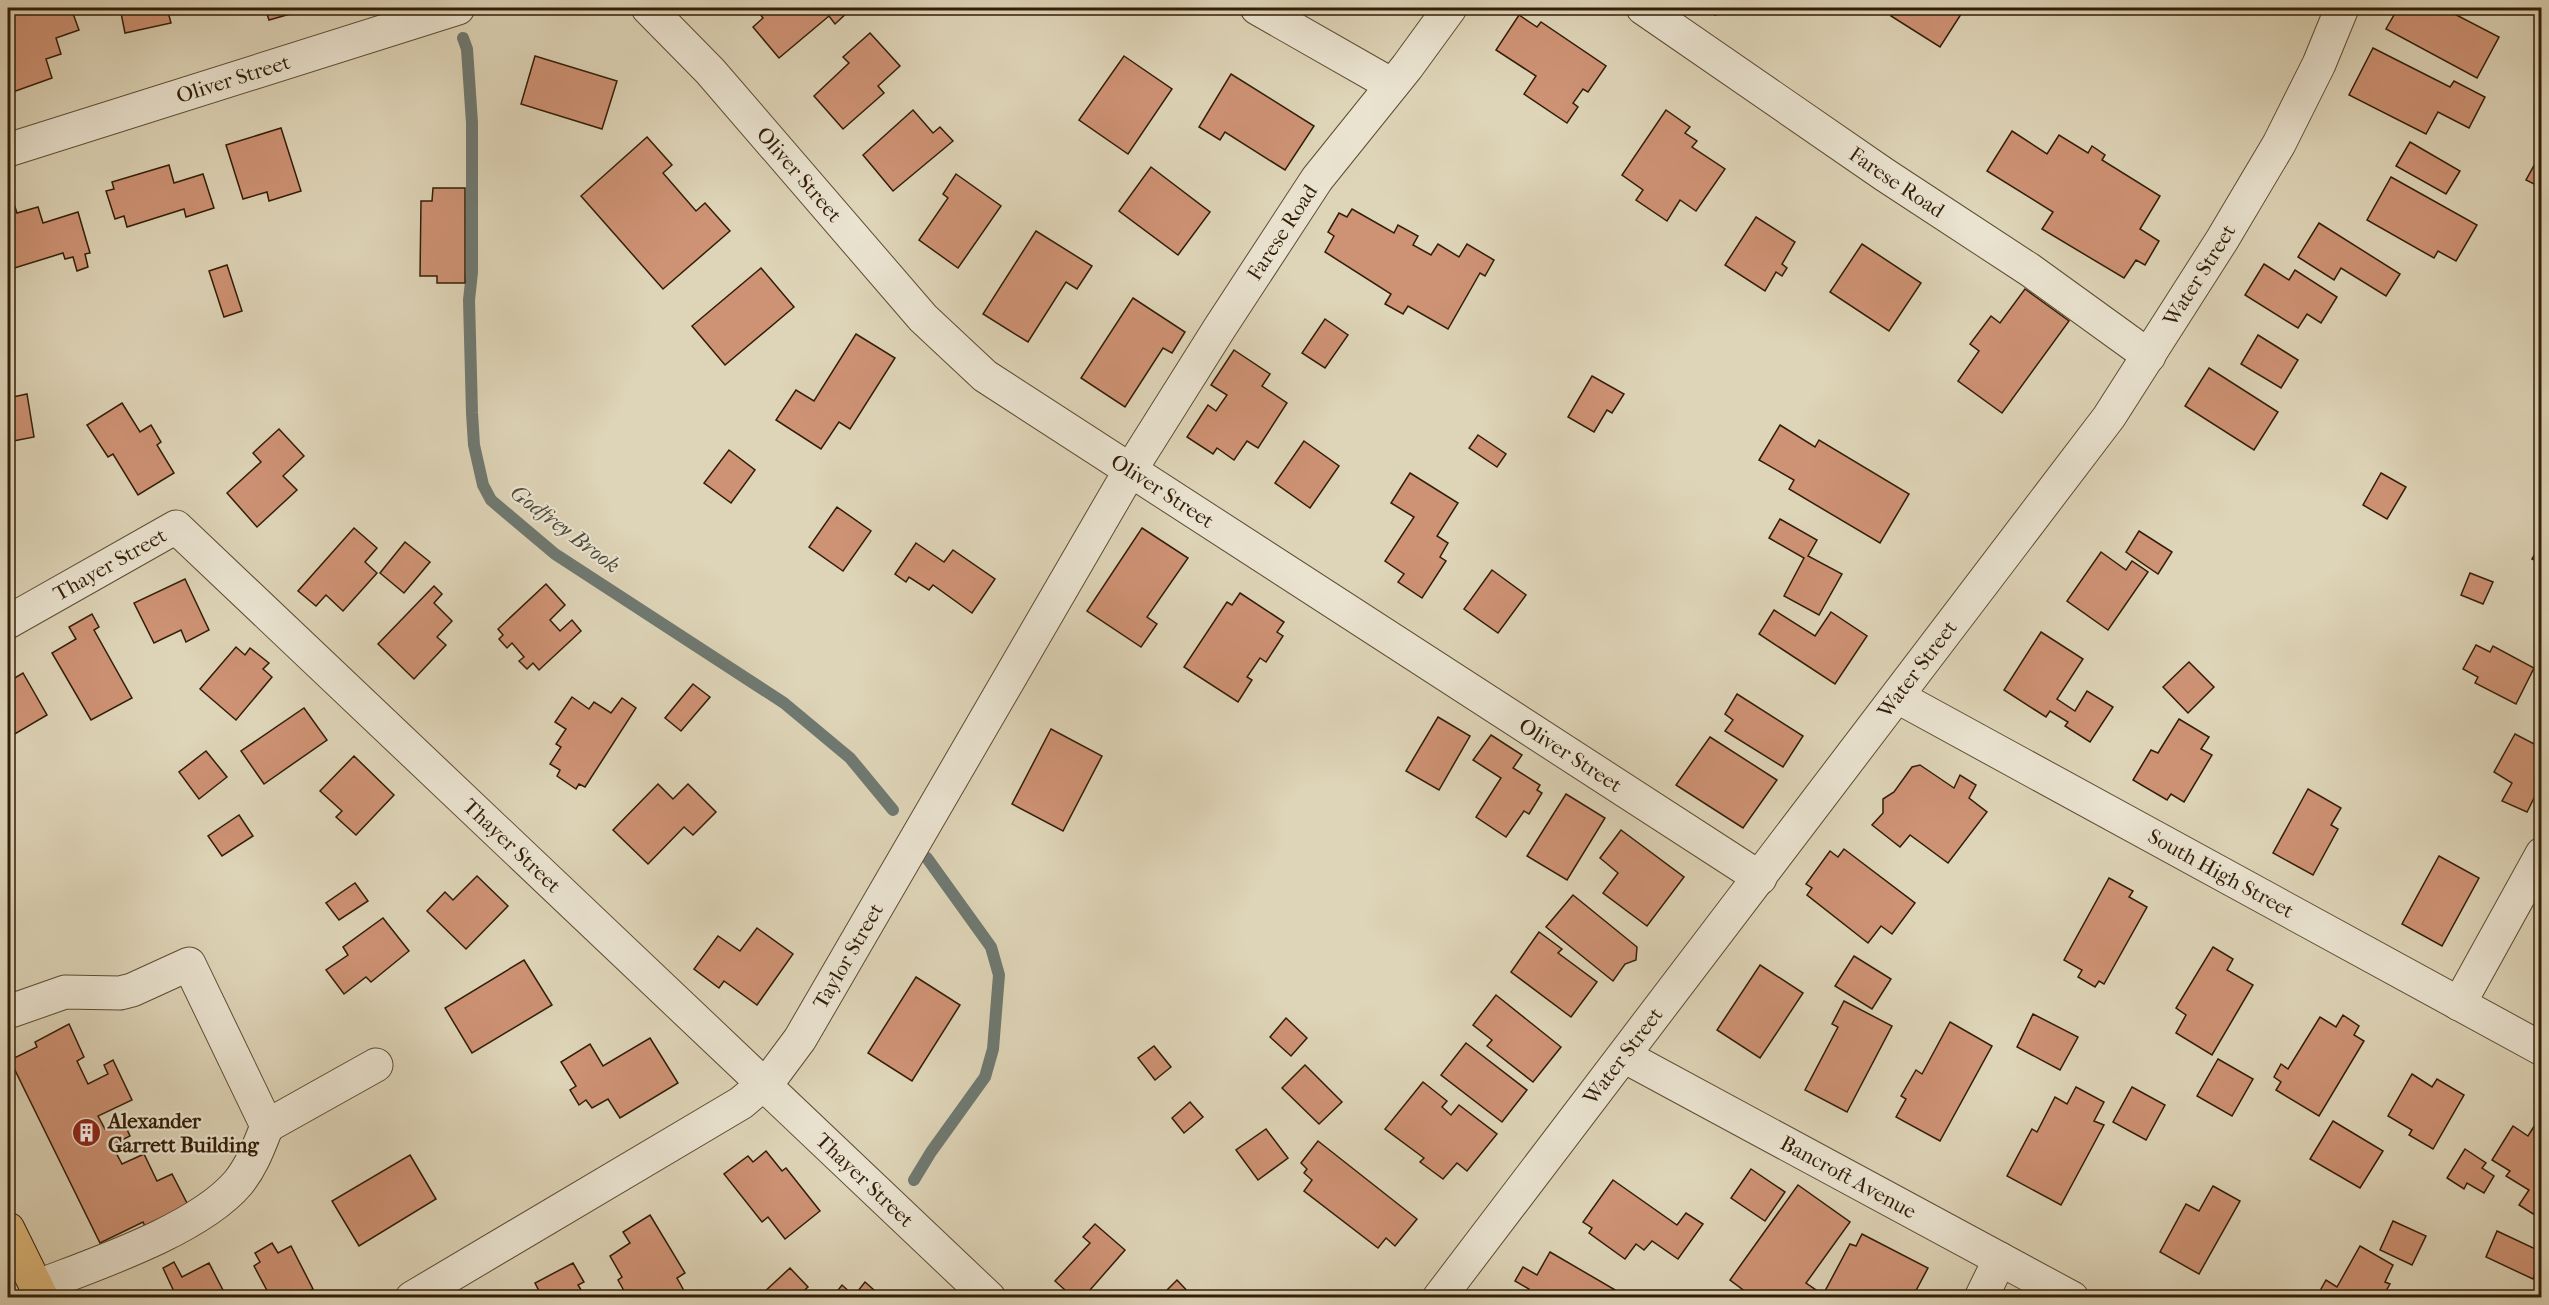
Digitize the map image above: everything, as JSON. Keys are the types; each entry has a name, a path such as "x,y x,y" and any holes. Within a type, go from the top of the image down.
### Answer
{"main road":[{"path":"8,1229 39,1292"}],"street":[{"name":"Oliver Street","path":"8,150 458,8"},
{"name":"Oliver Street","path":"648,8 710,71 907,300 952,347 996,384 1131,469 1760,878"},
{"path":"1257,8 1392,85"},
{"name":"Farese Road","path":"1131,469 1230,310 1317,179 1450,8"},
{"name":"Farese Road","path":"1642,8 1892,180 2030,270 2149,356"},
{"name":"Water Street","path":"1439,1298 2088,447 2149,356 2279,144 2319,64 2342,8"},
{"name":"Taylor Street","path":"412,1298 741,1103 763,1086 781,1067 800,1039 1131,469"},
{"name":"Thayer Street","path":"8,622 176,527 989,1298"},
{"name":"South High Street","path":"1898,697 2541,1049"},
{"path":"2459,1004 2541,854"},
{"path":"8,1012 64,993 120,993 132,990 189,964 267,1126"},
{"name":"Bancroft Avenue","path":"1624,1056 2072,1298"},
{"path":"39,1292 204,1213 244,1176 267,1126 376,1065"},
{"path":"1981,1298 2000,1259"}],"building":[{"path":"8,8 71,8 79,30 56,38 61,54 46,59 52,78 10,93 8,86"},
{"path":"120,8 167,8 171,23 125,33"},
{"path":"265,8 311,8 269,20"},
{"path":"767,8 846,8 849,11 835,24 829,16 779,58 753,27 763,18 759,13"},
{"path":"1712,8 1733,8 1734,9 1715,15"},
{"path":"1897,8 1965,8 1940,47 1891,16"},
{"path":"2398,8 2443,8 2499,37 2477,78 2386,29"},
{"path":"1519,15 1537,27 1541,22 1606,66 1588,92 1583,89 1573,103 1578,107 1567,123 1524,94 1536,76 1496,50"},
{"path":"870,33 900,66 878,86 884,93 843,129 814,96 849,63 843,57"},
{"path":"2373,48 2450,87 2454,81 2485,97 2469,128 2438,112 2426,134 2349,95"},
{"path":"535,56 617,81 602,129 521,104"},
{"path":"1124,56 1172,89 1128,154 1079,120"},
{"path":"1231,74 1314,126 1285,170 1225,132 1220,140 1199,127"},
{"path":"913,110 933,133 940,127 953,141 893,191 863,155"},
{"path":"1666,110 1690,127 1685,133 1697,141 1692,147 1725,169 1696,211 1680,200 1667,221 1636,200 1643,190 1622,175"},
{"path":"281,128 301,191 269,201 267,192 243,199 226,145"},
{"path":"2012,131 2047,154 2059,135 2088,153 2092,146 2105,155 2102,160 2160,196 2140,229 2159,241 2145,265 2136,260 2124,278 2042,229 2053,212 1987,171"},
{"path":"647,137 672,165 663,173 696,211 705,203 730,231 663,289 581,196"},
{"path":"2410,142 2460,171 2446,194 2396,166"},
{"path":"2542,151 2542,188 2526,180"},
{"path":"169,165 174,183 203,174 214,208 186,217 184,209 127,227 124,216 115,219 106,191 114,189 112,182"},
{"path":"1151,167 1210,212 1178,255 1119,211"},
{"path":"956,174 1001,206 958,268 919,240 948,198 943,194"},
{"path":"2391,177 2477,225 2456,261 2438,251 2434,258 2367,220"},
{"path":"433,188 465,188 465,283 437,283 437,276 420,276 421,201 432,201"},
{"path":"14,204 17,213 38,207 43,223 78,212 90,253 85,254 88,267 77,271 73,257 65,259 63,253 8,270 8,206"},
{"path":"1352,209 1394,233 1398,225 1418,236 1413,245 1431,255 1438,244 1459,257 1467,244 1494,260 1485,276 1480,273 1448,329 1408,306 1403,314 1385,304 1391,294 1325,252 1334,236 1328,232 1339,213 1347,217"},
{"path":"1756,217 1795,242 1782,264 1787,268 1782,276 1776,272 1765,291 1725,265"},
{"path":"2319,223 2400,274 2386,296 2341,268 2334,280 2298,257"},
{"path":"1036,231 1092,266 1077,289 1066,282 1028,342 983,314"},
{"path":"1862,244 1921,283 1889,331 1830,292"},
{"path":"2264,264 2289,280 2295,270 2337,297 2321,323 2307,314 2298,328 2245,295"},
{"path":"227,265 242,311 224,317 209,271"},
{"path":"761,268 794,307 725,365 692,326"},
{"path":"2025,289 2069,321 2002,413 1958,381 1979,351 1970,344 1991,316 2000,323"},
{"path":"1133,298 1185,332 1172,353 1163,348 1125,407 1081,378"},
{"path":"1325,319 1348,335 1325,368 1302,353"},
{"path":"856,334 895,358 850,429 839,422 821,449 776,420 796,390 814,401"},
{"path":"2258,335 2298,360 2281,388 2241,364"},
{"path":"1234,350 1270,374 1262,386 1287,403 1258,448 1247,441 1234,460 1217,448 1213,454 1187,437 1208,405 1216,411 1227,395 1211,385"},
{"path":"2209,368 2278,412 2254,450 2185,406"},
{"path":"1592,376 1624,394 1612,413 1607,410 1594,432 1568,417"},
{"path":"27,394 34,437 8,442 8,398"},
{"path":"122,403 140,432 151,425 161,442 157,445 174,473 138,495 113,454 108,457 87,425"},
{"path":"1780,425 1815,447 1819,440 1909,494 1880,543 1789,489 1794,480 1759,460"},
{"path":"279,429 304,456 283,476 297,490 257,527 227,493 261,462 253,453"},
{"path":"1478,435 1506,454 1497,467 1469,448"},
{"path":"1304,441 1339,466 1310,508 1275,483"},
{"path":"729,450 755,470 731,503 704,483"},
{"path":"1410,473 1458,503 1437,536 1448,543 1440,557 1446,561 1422,598 1398,582 1404,574 1385,561 1414,517 1391,503"},
{"path":"2381,473 2406,487 2387,519 2363,505"},
{"path":"837,507 871,531 843,571 809,547"},
{"path":"1780,519 1817,540 1808,556 1842,574 1819,615 1784,596 1804,558 1769,538"},
{"path":"354,528 377,548 365,562 377,573 343,611 326,595 316,606 298,591"},
{"path":"1142,528 1188,558 1147,617 1157,624 1141,647 1087,611"},
{"path":"2139,531 2172,552 2158,574 2126,552"},
{"path":"405,542 430,562 404,593 380,573"},
{"path":"916,543 944,562 953,550 995,579 972,613 933,585 929,590 909,577 906,582 895,574"},
{"path":"2539,547 2542,549 2542,564 2532,559"},
{"path":"2101,552 2126,570 2132,561 2148,572 2108,630 2067,601"},
{"path":"1492,570 1526,595 1498,633 1464,609"},
{"path":"2470,573 2493,582 2483,604 2461,595"},
{"path":"185,579 209,630 186,642 181,630 154,643 134,603"},
{"path":"546,584 565,605 550,620 560,631 572,620 581,631 539,670 533,663 527,669 519,661 524,657 512,643 507,648 499,639 503,635 498,629"},
{"path":"434,586 442,594 434,603 452,621 437,637 446,645 414,679 378,644"},
{"path":"1240,593 1284,622 1277,632 1283,636 1266,662 1260,658 1247,677 1252,680 1238,702 1184,667 1227,602 1232,605"},
{"path":"1774,610 1815,636 1831,612 1867,636 1835,684 1759,634"},
{"path":"92,614 99,627 94,630 132,698 91,720 52,653 76,639 69,627"},
{"path":"2041,632 2083,659 2057,699 2075,711 2087,691 2113,707 2090,742 2065,726 2068,722 2050,711 2046,717 2004,690"},
{"path":"2476,645 2490,652 2493,646 2534,668 2516,704 2475,683 2478,677 2463,669"},
{"path":"236,647 245,655 250,648 269,663 263,669 272,677 236,720 200,689"},
{"path":"2189,662 2214,687 2188,713 2163,687"},
{"path":"23,673 47,715 8,738 8,682"},
{"path":"693,684 710,697 681,731 665,718"},
{"path":"1737,694 1803,736 1783,767 1725,731 1733,720 1725,714"},
{"path":"572,697 589,709 594,702 611,713 622,698 636,708 585,787 579,784 576,789 557,776 560,770 550,764 561,747 556,744 566,729 555,722"},
{"path":"304,708 327,740 264,784 241,751"},
{"path":"1438,717 1470,736 1439,790 1406,771"},
{"path":"2179,719 2209,737 2201,749 2212,755 2184,802 2171,794 2167,800 2133,780 2151,750 2158,753"},
{"path":"1051,729 1102,756 1063,831 1012,804"},
{"path":"2515,734 2542,748 2542,782 2527,812 2502,801 2512,783 2494,772"},
{"path":"1491,735 1522,755 1513,768 1540,785 1537,790 1542,793 1529,814 1524,811 1506,837 1476,817 1501,778 1473,760"},
{"path":"1710,737 1777,780 1743,828 1676,785"},
{"path":"206,751 227,777 199,799 179,772"},
{"path":"354,756 394,795 356,835 336,817 342,811 320,791"},
{"path":"1920,765 1954,788 1960,775 1976,785 1969,798 1987,812 1948,863 1910,835 1900,847 1872,825 1883,813 1883,799 1894,792 1912,767"},
{"path":"658,784 673,799 688,784 716,812 693,835 684,827 648,864 613,830"},
{"path":"2308,789 2341,808 2331,825 2338,829 2313,875 2273,853"},
{"path":"1566,794 1605,818 1567,880 1527,856"},
{"path":"239,815 253,836 222,856 208,836"},
{"path":"1621,830 1684,877 1647,926 1603,893 1618,873 1600,858"},
{"path":"1844,849 1915,903 1892,934 1881,926 1868,943 1807,895 1812,888 1806,884 1830,851 1838,857"},
{"path":"2439,856 2479,878 2442,946 2402,924"},
{"path":"477,876 508,906 466,949 427,911 445,892 453,900"},
{"path":"2109,878 2133,891 2129,897 2147,907 2104,984 2099,981 2095,987 2078,977 2082,970 2064,960"},
{"path":"355,883 368,901 339,920 326,903"},
{"path":"1573,895 1637,947 1636,960 1625,964 1613,981 1546,927"},
{"path":"383,918 409,951 371,982 366,977 344,994 326,970 348,955 343,947"},
{"path":"757,928 793,954 757,1005 724,981 719,988 694,969 718,936 740,951"},
{"path":"1539,932 1562,949 1558,953 1597,982 1571,1017 1511,972"},
{"path":"2213,947 2233,959 2227,970 2253,985 2212,1055 2176,1033 2186,1015 2176,1008"},
{"path":"1854,956 1891,979 1872,1009 1835,986"},
{"path":"524,960 552,1005 472,1053 445,1008"},
{"path":"1760,965 1803,993 1760,1058 1717,1030"},
{"path":"916,977 960,1005 912,1081 868,1053"},
{"path":"1496,995 1561,1047 1533,1082 1487,1046 1492,1040 1473,1025"},
{"path":"1844,1001 1892,1026 1847,1112 1805,1090 1838,1027 1832,1024"},
{"path":"2033,1014 2078,1037 2060,1070 2017,1047"},
{"path":"2343,1015 2359,1026 2354,1035 2364,1041 2319,1116 2276,1090 2281,1082 2274,1077 2281,1064 2288,1069 2320,1017 2336,1027"},
{"path":"1286,1018 1307,1038 1291,1056 1270,1037"},
{"path":"1950,1022 1992,1046 1940,1141 1896,1117 1906,1099 1901,1096 1916,1070 1922,1074"},
{"name":"Alexander Garrett Building","path":"69,1024 84,1057 77,1061 88,1084 108,1074 104,1065 113,1060 132,1100 98,1116 105,1129 123,1121 130,1136 112,1145 122,1164 144,1154 157,1181 172,1174 188,1205 147,1231 143,1222 100,1243 10,1060 37,1047 35,1042"},
{"path":"650,1038 678,1083 620,1118 608,1099 592,1108 586,1100 579,1105 570,1090 576,1086 561,1062 590,1044 603,1066"},
{"path":"1466,1043 1527,1090 1502,1122 1441,1075"},
{"path":"1154,1046 1171,1067 1155,1080 1138,1058"},
{"path":"2218,1059 2253,1079 2232,1116 2197,1096"},
{"path":"1305,1065 1342,1102 1319,1124 1282,1088"},
{"path":"2412,1074 2432,1087 2437,1079 2464,1095 2433,1149 2409,1135 2412,1130 2388,1116"},
{"path":"1423,1082 1447,1101 1442,1107 1451,1115 1459,1105 1497,1134 1467,1171 1457,1163 1443,1179 1420,1162 1424,1158 1385,1129"},
{"path":"2076,1087 2104,1102 2094,1121 2104,1125 2061,1205 2007,1176 2032,1129 2037,1132 2055,1097 2067,1104"},
{"path":"2132,1087 2165,1105 2146,1140 2113,1122"},
{"path":"1190,1102 1203,1117 1184,1133 1172,1118"},
{"path":"2538,1120 2542,1122 2542,1211 2538,1217 2519,1205 2529,1190 2506,1176 2510,1171 2492,1160 2513,1126 2528,1136"},
{"path":"2333,1121 2383,1151 2360,1188 2310,1159"},
{"path":"1266,1129 1288,1158 1258,1180 1236,1150"},
{"path":"1318,1141 1417,1219 1395,1246 1386,1238 1378,1248 1304,1191 1312,1180 1304,1173 1307,1169 1301,1163"},
{"path":"2465,1149 2486,1163 2482,1168 2494,1176 2484,1193 2467,1183 2464,1189 2447,1178"},
{"path":"766,1151 782,1171 786,1168 820,1211 785,1239 768,1217 762,1222 724,1174 748,1156 753,1162"},
{"path":"410,1155 436,1199 359,1246 332,1201"},
{"path":"1751,1169 1785,1192 1765,1221 1731,1198"},
{"path":"1613,1180 1677,1225 1686,1213 1703,1224 1678,1259 1652,1241 1644,1250 1636,1244 1625,1259 1589,1233 1592,1228 1583,1222"},
{"path":"1798,1185 1850,1222 1806,1283 1822,1294 1819,1298 1754,1298 1730,1280"},
{"path":"2213,1186 2240,1201 2199,1274 2160,1252 2186,1204 2199,1211"},
{"path":"650,1215 685,1273 677,1278 688,1298 628,1298 618,1280 622,1277 610,1256 630,1243 623,1232"},
{"path":"2393,1221 2426,1236 2412,1265 2380,1250"},
{"path":"1095,1224 1125,1250 1083,1298 1074,1298 1055,1281 1090,1243 1083,1237"},
{"path":"2497,1231 2542,1252 2542,1259 2533,1279 2486,1257"},
{"path":"1862,1234 1928,1268 1912,1298 1837,1298 1825,1291 1850,1244 1856,1246"},
{"path":"272,1243 278,1253 291,1246 313,1289 297,1298 271,1298 254,1266 260,1262 255,1253"},
{"path":"2360,1246 2393,1265 2385,1282 2390,1284 2382,1298 2316,1298 2326,1280 2337,1287"},
{"path":"1550,1252 1629,1298 1524,1298 1529,1289 1515,1281 1523,1267 1537,1275"},
{"path":"174,1262 182,1277 209,1263 225,1294 220,1298 177,1298 163,1268"},
{"path":"573,1263 584,1282 578,1285 586,1298 528,1298 539,1291 535,1283"},
{"path":"790,1268 808,1287 796,1298 763,1298 761,1295"},
{"path":"1177,1280 1192,1296 1190,1298 1159,1298"},
{"path":"865,1282 883,1298 832,1298 842,1285 854,1296"}],"waterway":[{"name":"Godfrey Brook","path":"463,38 467,49 472,123 472,272 469,300 472,413 474,445 483,485 491,500 555,554 784,703 850,758 893,810"},
{"name":"Godfrey Brook","path":"914,1180 931,1152 985,1077 993,1049 999,975 991,947 927,858"}],"place":[{"name":"Alexander Garrett Building","path":"87,1133"}]}
